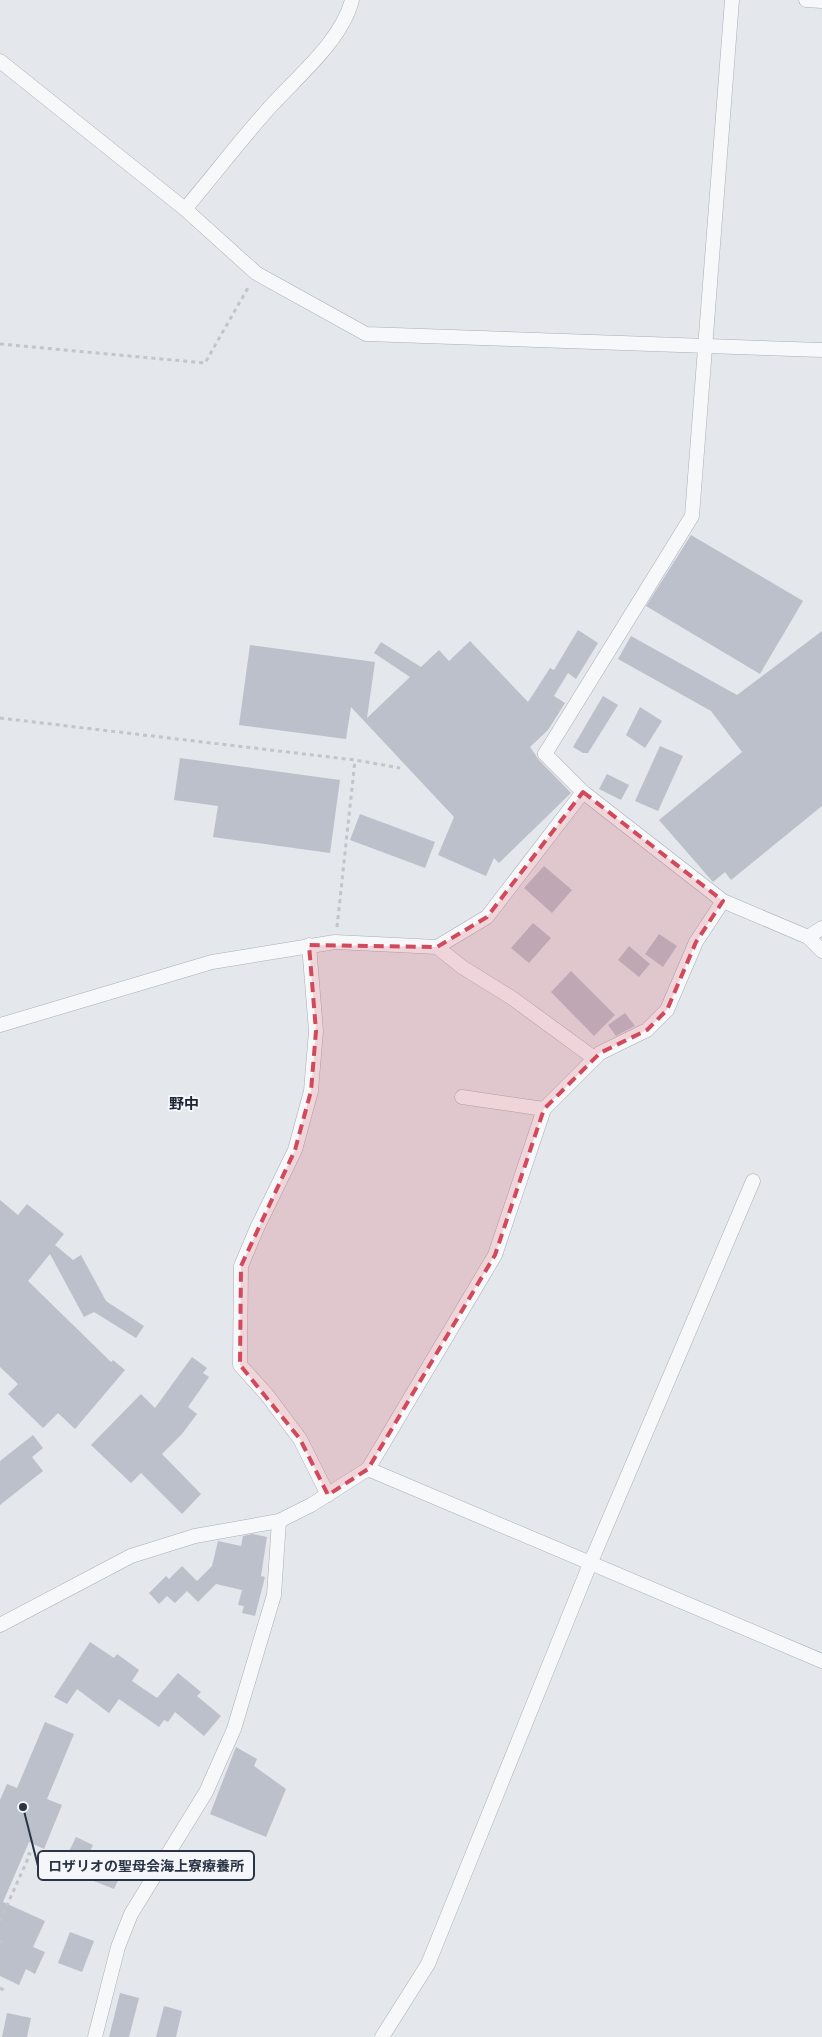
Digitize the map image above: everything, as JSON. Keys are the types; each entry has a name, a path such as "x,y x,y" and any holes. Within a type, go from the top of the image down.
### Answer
{"street":[{"path":"185,209 271,106 309,66 345,20 352,0"},
{"path":"732,0 692,516 545,754 583,792 723,901 808,937 822,951"},
{"path":"806,0 822,1"},
{"path":"0,61 185,209 256,273 366,334 822,350"},
{"path":"0,1025 212,962 336,942 437,947 486,916 583,792"},
{"path":"0,1625 131,1556 195,1536 279,1521 328,1495 368,1470 495,1255 544,1109 600,1053 647,1030 667,1010 696,942 723,901"},
{"path":"808,937 822,928"},
{"path":"309,945 316,1031 310,1091 296,1150 257,1228 242,1266 240,1365 267,1395 300,1439 328,1495"},
{"path":"437,947 469,972 512,998 594,1058"},
{"path":"462,1097 544,1109"},
{"path":"382,2037 428,1964 590,1564 753,1182"},
{"path":"368,1470 822,1661"},
{"path":"95,2037 118,1947 131,1914 206,1792 234,1729 274,1595 279,1521"}],"path":[{"path":"0,344 205,363 256,273"},
{"path":"0,718 355,760 400,768"},
{"path":"336,942 355,760"},
{"path":"0,1922 30,1854 25,1852"}],"highlighted area":[{"path":"583,792 723,901 696,942 667,1010 647,1030 600,1053 544,1109 495,1255 368,1469 328,1495 300,1439 240,1365 241,1266 295,1150 311,1091 316,1031 309,945 437,947 487,917"}],"building":[{"path":"691,535 803,601 760,674 646,606"},
{"path":"578,630 598,643 576,679 568,673 554,696 565,703 548,730 530,747 539,760 571,793 499,863 494,858 486,876 438,855 454,817 351,707 346,739 239,725 250,645 375,662 367,718 410,677 374,653 381,642 421,667 439,650 449,661 470,641 528,702 550,668 554,670"},
{"path":"822,631 822,806 731,880 725,872 713,882 659,820 742,752 711,711 618,659 631,636 737,695"},
{"path":"603,696 618,705 588,753 583,753 573,747"},
{"path":"640,707 662,721 645,748 626,735"},
{"path":"660,746 683,756 658,811 635,801"},
{"path":"180,758 340,780 330,853 213,837 218,806 174,800"},
{"path":"607,774 629,785 621,800 599,789"},
{"path":"360,814 435,842 425,868 350,840"},
{"path":"544,866 572,890 552,913 524,888"},
{"path":"533,923 551,938 529,963 511,948"},
{"path":"659,934 677,946 663,967 645,954"},
{"path":"629,946 650,964 639,977 618,960"},
{"path":"571,971 615,1015 594,1036 551,992"},
{"path":"625,1013 635,1026 616,1036 608,1025"},
{"path":"0,1200 18,1215 27,1204 64,1234 55,1245 73,1260 81,1255 106,1301 144,1326 136,1338 94,1312 84,1317 50,1254 28,1281 111,1362 113,1360 125,1370 75,1429 58,1413 43,1428 8,1394 18,1384 0,1367"},
{"path":"192,1357 207,1368 203,1373 209,1377 188,1407 197,1414 182,1434 162,1454 201,1494 182,1514 141,1473 131,1483 91,1445 141,1394 155,1408"},
{"path":"33,1435 43,1448 32,1457 43,1471 0,1505 0,1461"},
{"path":"253,1534 267,1537 261,1576 265,1577 255,1616 242,1613 244,1606 238,1605 242,1590 216,1584 198,1602 187,1591 175,1603 167,1596 159,1604 149,1593 166,1576 169,1579 182,1566 197,1581 212,1566 218,1541 241,1546 243,1536"},
{"path":"90,1642 114,1658 117,1654 139,1670 132,1681 157,1698 178,1673 201,1692 197,1696 221,1716 204,1736 175,1712 168,1722 164,1720 159,1727 119,1699 109,1713 77,1689 67,1704 54,1697"},
{"path":"45,1722 74,1734 47,1799 62,1805 44,1849 29,1842 3,1902 45,1921 33,1947 45,1952 35,1974 26,1969 19,1985 0,1976 0,1800 7,1784 17,1788"},
{"path":"236,1747 257,1759 254,1766 286,1789 266,1837 210,1814"},
{"path":"76,1837 93,1845 88,1855 123,1870 114,1889 61,1868"},
{"path":"70,1932 94,1941 82,1972 58,1963"},
{"path":"120,1993 139,1998 129,2037 109,2037"},
{"path":"164,2006 182,2011 176,2037 156,2037"},
{"path":"7,2013 31,2018 27,2037 2,2037"}],"place":[{"name":"ロザリオの聖母会海上寮療養所","path":"23,1807"}],"district":[{"name":"野中","path":"184,1104"}]}
